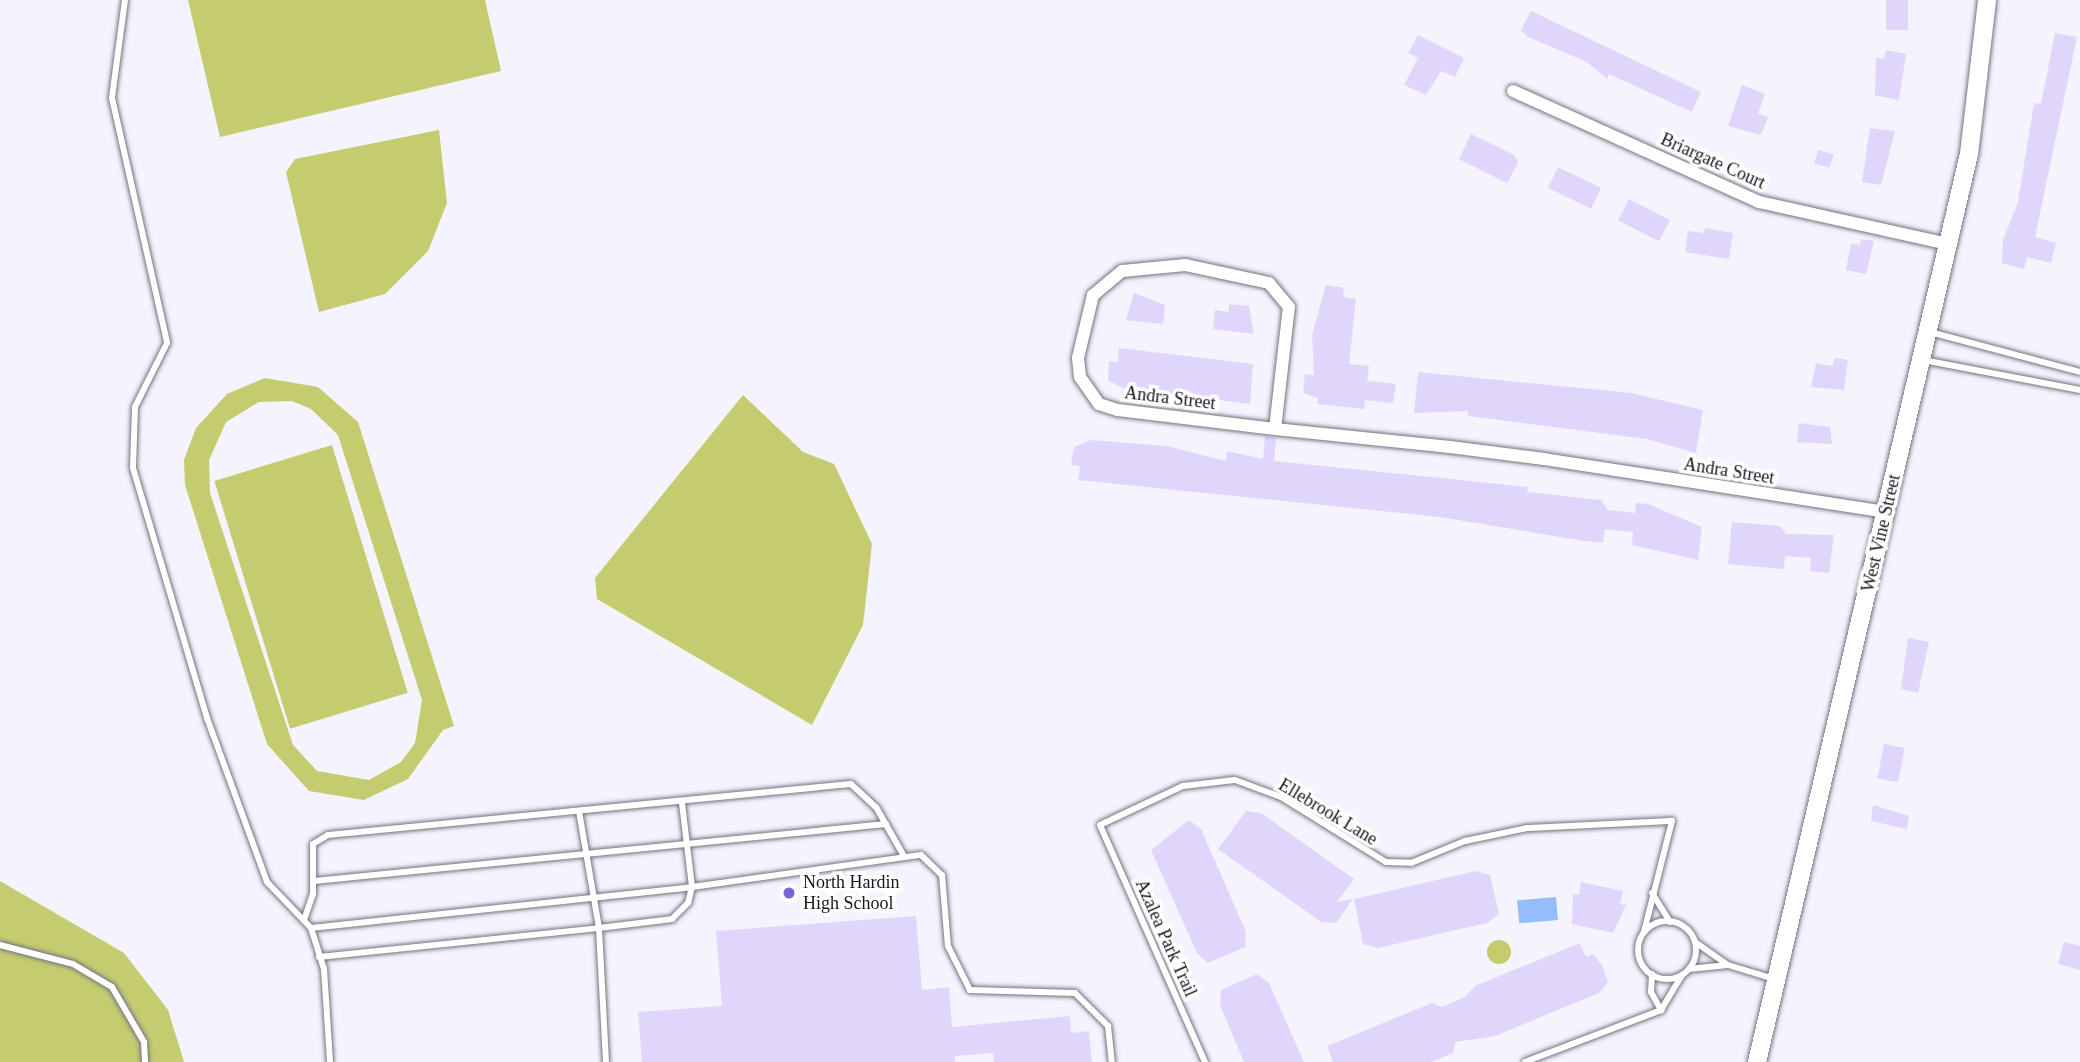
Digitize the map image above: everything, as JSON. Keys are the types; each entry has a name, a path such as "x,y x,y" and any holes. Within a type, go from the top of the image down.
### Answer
{"main road":[{"name":"West Vine Street","path":"1757,1062 1969,153 1987,0"}],"street":[{"name":"Briargate Court","path":"1513,91 1759,202 1948,244"},
{"name":"Andra Street","path":"1275,429 1289,307 1269,283 1185,265 1122,271 1093,295 1078,358 1080,377 1099,404 1275,429 1544,459 1886,512"}],"lane":[{"path":"125,0 112,98 167,343 135,407 133,468 207,718 267,882 311,928 319,957 330,1062"},
{"path":"1928,332 2080,372"},
{"path":"1922,360 2080,390"},
{"name":"Ellebrook Lane","path":"1100,825 1183,786 1235,780 1281,797 1386,862 1411,863 1465,841 1527,828 1672,821 1652,893"},
{"path":"304,920 314,881 316,838 851,784 863,790 904,856"},
{"path":"319,957 671,919 688,903 692,887 682,803"},
{"path":"579,811 599,928 606,1062"},
{"path":"314,881 587,857 886,824"},
{"name":"Azalea Park Trail","path":"1100,825 1205,1062"},
{"path":"311,928 692,887 921,855 942,875 948,946 970,990 1075,993 1108,1026 1112,1062"},
{"path":"1652,893 1670,922"},
{"path":"1652,893 1639,956 1652,974 1651,992 1661,1010"},
{"path":"1644,932 1670,922 1684,926 1695,942 1728,965 1776,979"},
{"path":"1689,969 1695,942"},
{"path":"0,945 73,964 112,986 144,1042 145,1062"},
{"path":"1525,1062 1661,1010 1682,975 1689,969 1728,965"},
{"path":"1652,974 1682,975"}],"green space":[{"path":"188,0 485,0 501,71 220,137"},
{"path":"439,130 447,203 428,251 385,294 319,312 286,172 295,159"},
{"path":"265,378 318,387 358,422 454,726 443,730 408,779 364,800 309,791 267,744 185,485 184,460 196,428 227,394","holes":["292,401 311,409 338,435 422,700 415,743 401,762 369,780 317,771 293,745 210,493 209,460 226,422 259,402"]},
{"path":"743,395 803,452 834,464 872,544 863,625 812,725 597,599 595,578"},
{"path":"332,445 408,693 290,729 214,481"},
{"path":"0,881 124,953 168,1010 184,1062 0,1062"},
{"path":"1494,940 1504,940 1511,947 1511,957 1504,964 1494,964 1487,957 1487,947"}],"water":[{"path":"1556,897 1558,920 1519,923 1517,900"}],"building":[{"path":"1886,0 1908,0 1908,30 1886,30"},
{"path":"1531,11 1701,92 1692,112 1609,74 1607,79 1587,62 1528,37 1521,30"},
{"path":"2055,33 2077,37 2035,237 2056,243 2051,263 2027,257 2024,269 2002,263 2003,240 2018,202 2034,103 2041,104"},
{"path":"1418,35 1464,58 1455,77 1441,71 1426,95 1404,85 1418,58 1408,53"},
{"path":"1886,50 1906,54 1899,100 1875,95 1876,57 1884,59"},
{"path":"1742,85 1765,94 1758,114 1768,117 1761,135 1728,126"},
{"path":"1870,128 1895,131 1881,185 1862,182"},
{"path":"1471,134 1514,155 1518,162 1507,183 1459,159"},
{"path":"1818,150 1833,154 1830,168 1814,164"},
{"path":"1558,167 1601,188 1591,209 1548,188"},
{"path":"1629,199 1670,220 1659,241 1618,220"},
{"path":"1705,228 1733,233 1729,259 1685,252 1688,231 1704,233"},
{"path":"1861,239 1874,241 1866,274 1846,270 1851,243 1860,245"},
{"path":"1326,285 1344,288 1343,297 1356,299 1349,364 1369,366 1367,381 1396,384 1393,403 1365,400 1364,409 1317,404 1318,398 1303,393 1305,374 1314,375 1312,335"},
{"path":"1134,293 1165,305 1163,324 1126,320"},
{"path":"1229,304 1249,306 1254,334 1213,329 1215,310 1229,312"},
{"path":"1119,348 1253,364 1250,404 1123,388 1108,380 1109,361 1118,362"},
{"path":"1834,358 1848,360 1844,390 1811,387 1816,363 1833,366"},
{"path":"1418,372 1631,393 1703,410 1696,453 1647,439 1468,416 1468,411 1414,413"},
{"path":"1799,423 1830,427 1832,444 1797,442"},
{"path":"1265,437 1276,438 1274,461 1528,487 1527,492 1601,500 1608,510 1635,513 1636,503 1648,504 1702,527 1698,560 1632,545 1633,532 1605,529 1603,543 1584,541 1440,517 1078,480 1080,466 1071,465 1074,447 1091,440 1167,446 1226,461 1227,451 1263,459"},
{"path":"1732,522 1780,526 1786,534 1834,535 1829,573 1810,571 1811,558 1785,556 1784,569 1728,564"},
{"path":"1908,638 1929,642 1918,693 1901,689"},
{"path":"1884,744 1905,748 1898,782 1877,778"},
{"path":"1873,805 1909,816 1907,829 1871,821"},
{"path":"1246,811 1261,813 1354,879 1337,902 1353,899 1336,923 1321,922 1218,849"},
{"path":"1189,820 1201,829 1246,932 1245,947 1208,963 1197,953 1151,850"},
{"path":"1476,871 1490,875 1499,914 1487,923 1378,948 1363,944 1354,899"},
{"path":"1581,882 1623,891 1620,904 1626,905 1613,933 1572,924 1573,894 1579,895"},
{"name":"North Hardin High School","path":"916,916 922,990 949,987 952,1027 1070,1016 1071,1033 1089,1031 1092,1062 994,1062 993,1053 955,1056 955,1062 642,1062 638,1012 722,1006 716,931"},
{"path":"2064,942 2080,946 2080,970 2058,964"},
{"path":"1580,943 1586,957 1593,954 1602,965 1608,982 1599,993 1495,1036 1456,1042 1453,1053 1431,1062 1333,1062 1327,1046 1432,1003 1442,1007 1465,997 1475,986"},
{"path":"1257,974 1269,983 1304,1062 1244,1062 1220,1005 1221,990"}],"place":[{"name":"North Hardin High School","path":"789,893"}]}
